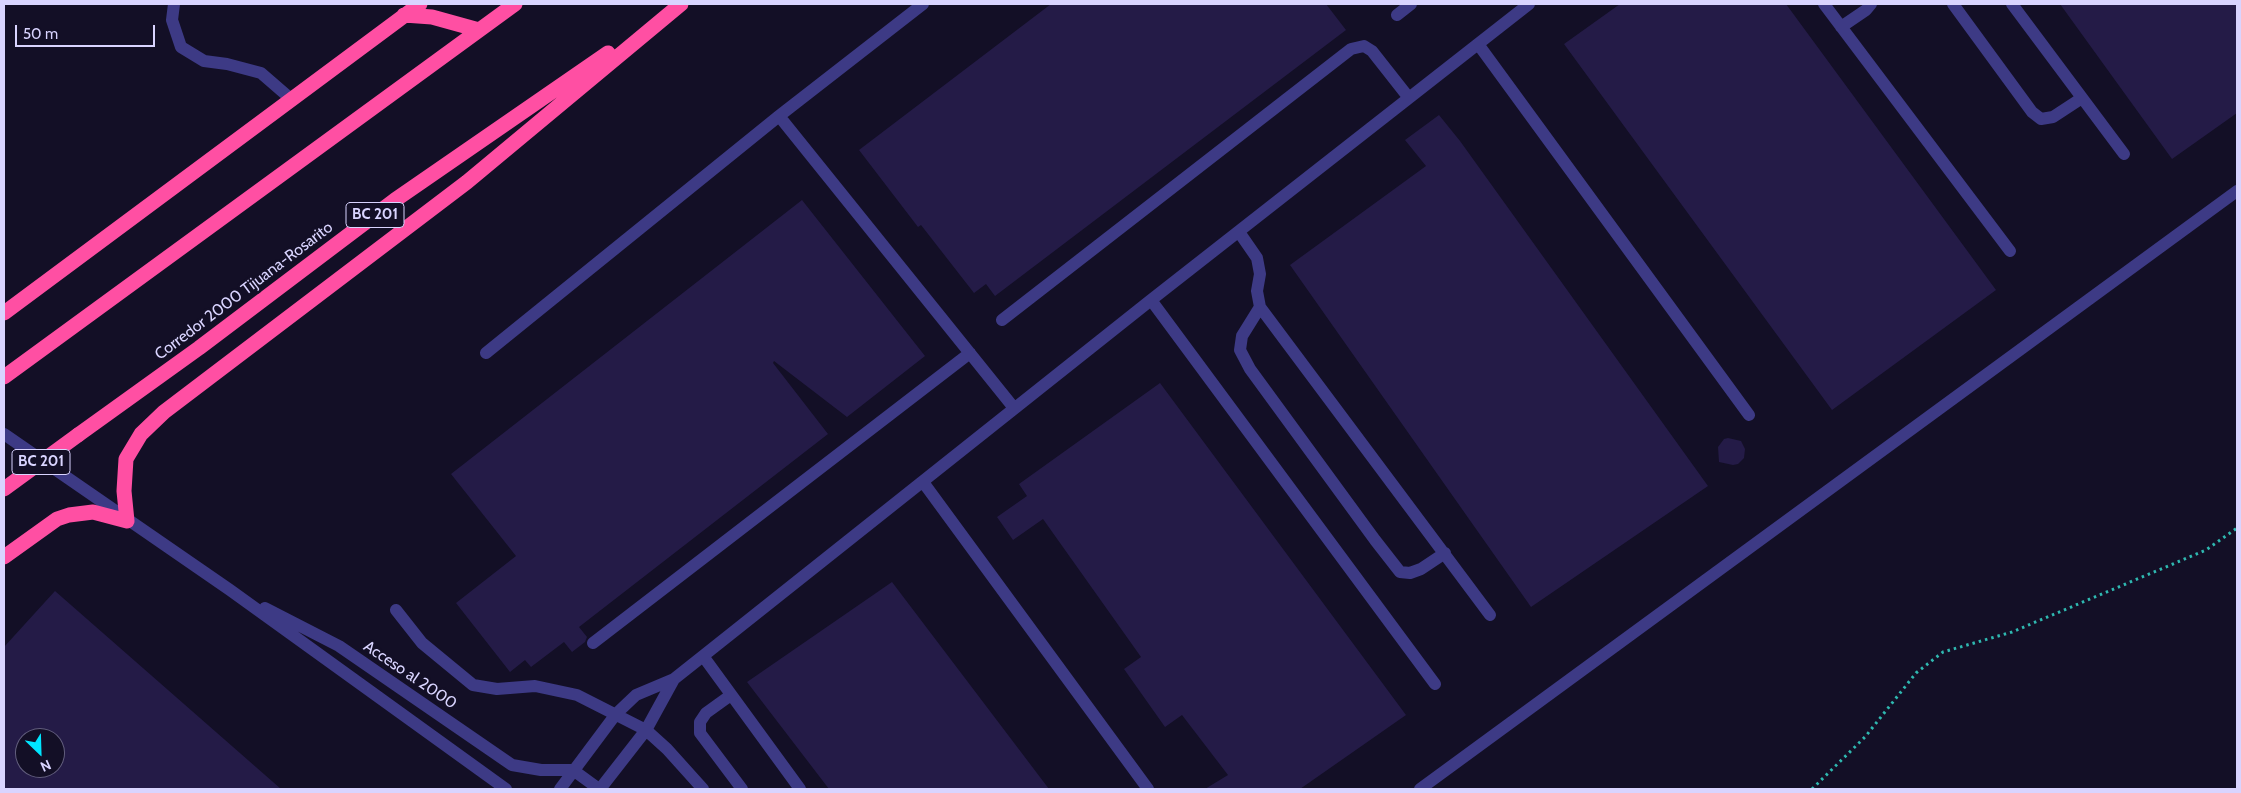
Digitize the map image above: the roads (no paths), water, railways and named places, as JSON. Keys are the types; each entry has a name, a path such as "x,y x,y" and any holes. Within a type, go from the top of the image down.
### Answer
{"highway":[{"path":"4,313 420,4"},
{"path":"4,377 515,4"},
{"path":"4,557 57,519 68,514 93,512 127,520 124,491 126,459 141,434 164,412 467,182 680,4"},
{"name":"Corredor 2000 Tijuana-Rosarito","path":"4,489 199,348 395,200 680,4"},
{"path":"404,16 432,17 479,30"}],"street":[{"path":"174,4 172,20 181,47 204,61 227,64 261,73 291,99"},
{"path":"486,353 779,116 923,4"},
{"path":"1397,15 1411,4"},
{"path":"560,789 616,714 636,695 674,678 703,656 1014,408 1529,4"},
{"path":"1824,4 2010,251"},
{"path":"1842,27 1866,10 1871,4"},
{"path":"1953,4 2032,112 2041,120 2053,117 2082,98"},
{"path":"2012,4 2124,154"},
{"path":"1478,44 1749,415"},
{"path":"1002,320 1351,49 1364,46 1372,51 1409,98"},
{"path":"779,116 1014,408"},
{"path":"1420,789 2237,191"},
{"path":"1239,232 1257,258 1260,274 1257,291 1260,307 1445,552 1490,615"},
{"path":"1151,300 1435,684"},
{"path":"1260,307 1242,336 1240,350 1246,363 1375,540 1400,572 1410,573 1421,569 1445,552"},
{"path":"593,643 970,353"},
{"name":"Acceso al 2000","path":"4,434 230,590 506,789"},
{"path":"923,482 1148,789"},
{"name":"Acceso al 2000","path":"230,590 339,646 512,764 541,770 573,770"},
{"path":"396,610 422,643 473,685 497,689 535,686 577,695 646,730 667,749 702,789"},
{"path":"703,656 800,789"},
{"path":"573,770 600,789 646,730 674,678"},
{"path":"731,695 706,714 700,722 700,733 742,789"}]}
